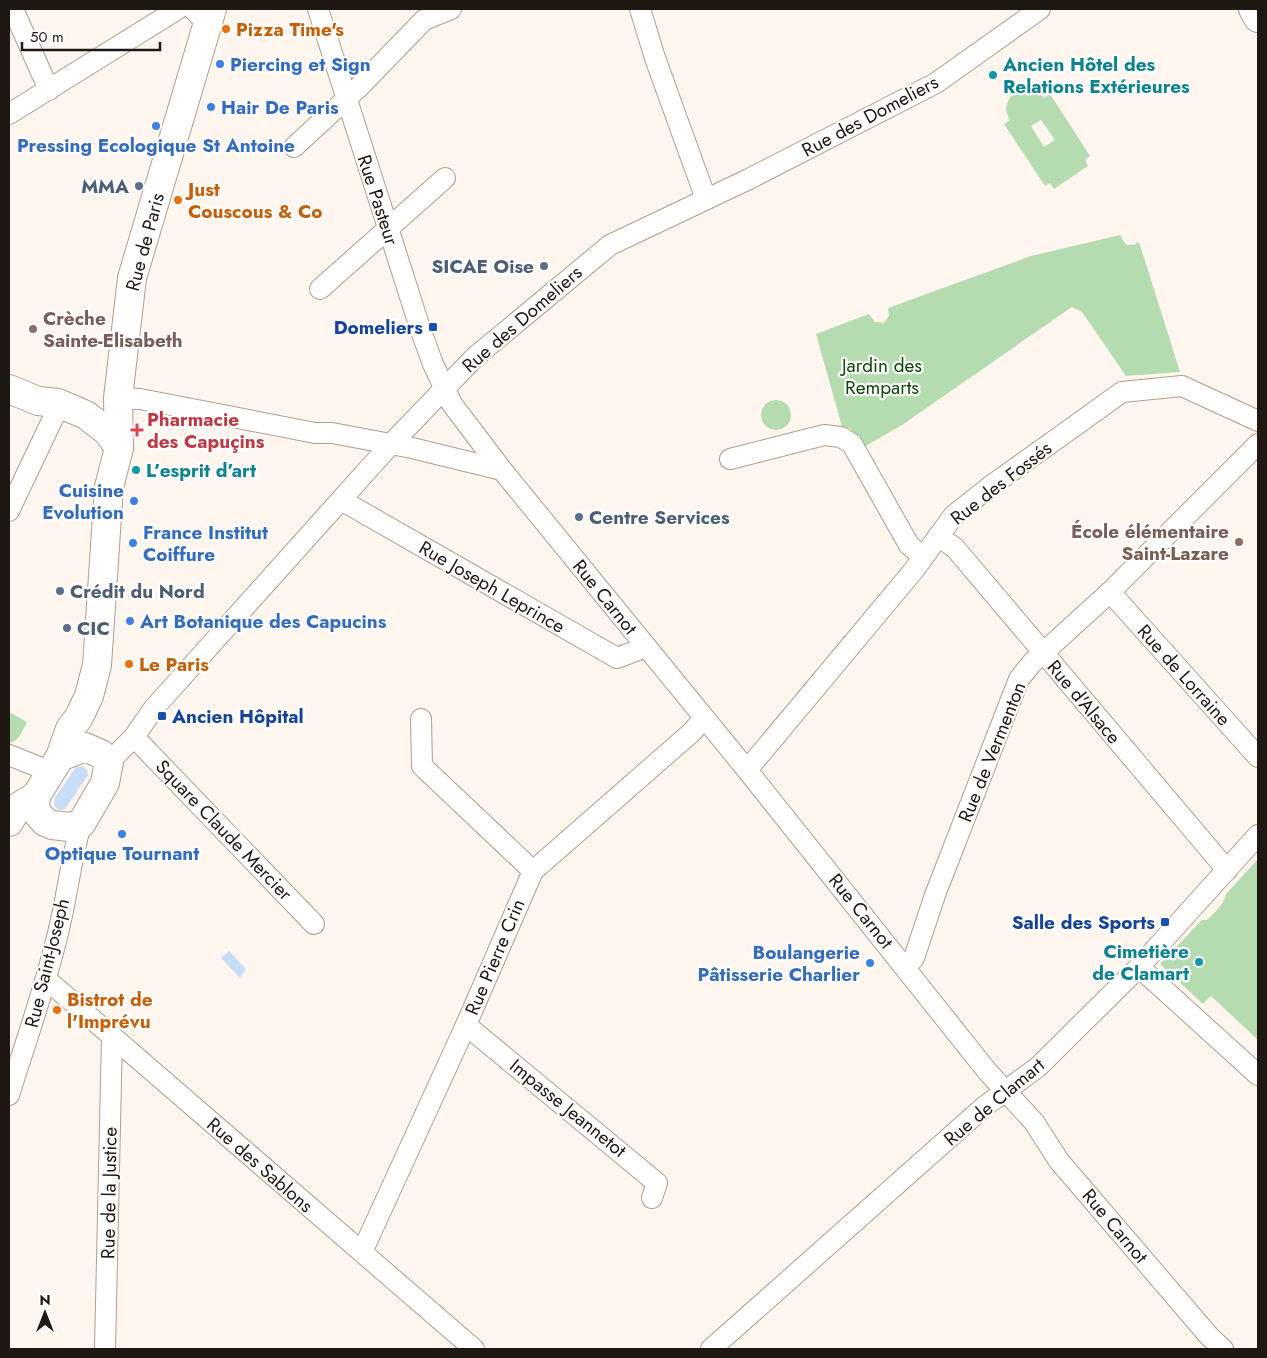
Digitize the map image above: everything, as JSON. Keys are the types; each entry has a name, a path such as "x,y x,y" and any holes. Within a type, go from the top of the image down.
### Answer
{"street":[{"path":"13,9 49,90"},
{"path":"9,114 178,9"},
{"path":"294,147 346,97 358,88 424,20 451,9"},
{"path":"640,9 655,58 706,199"},
{"name":"Rue des Domeliers","path":"109,762 134,736 154,708 391,444 475,357 610,245 749,179 936,83 1040,9"},
{"path":"1253,9 1258,18"},
{"name":"Rue Pasteur","path":"316,12 346,97 421,331 444,389"},
{"name":"Rue de Paris","path":"54,816 55,764 70,729 79,717 89,696 97,665 109,487 118,448 118,398 132,278 204,14"},
{"path":"320,289 445,178"},
{"name":"Rue des Fossés","path":"747,770 923,557 954,515 1122,392 1182,386 1258,421"},
{"path":"9,389 47,407 58,403 83,420 108,432 118,448"},
{"name":"Rue Carnot","path":"444,389 502,470 906,967 987,1071 1034,1122 1059,1160 1208,1336 1223,1349"},
{"path":"83,420 118,398 140,399 315,433 332,433 391,444 502,470"},
{"path":"9,511 47,407"},
{"path":"83,420 107,452 109,487"},
{"path":"730,459 824,435 841,437 852,444 909,545 923,557"},
{"name":"Rue de Vermenton","path":"906,967 914,958 935,895 1019,679 1032,663 1110,592 1258,444"},
{"name":"Rue Joseph Leprince","path":"341,500 617,658 646,647"},
{"name":"Rue d'Alsace","path":"938,536 955,548 1227,870"},
{"name":"Rue de Lorraine","path":"1110,592 1258,757"},
{"path":"79,717 85,747"},
{"name":"Rue Pierre Crin","path":"362,1252 466,1025 533,871 692,732 704,718"},
{"path":"422,719 422,766 533,871"},
{"name":"Square Claude Mercier","path":"134,736 314,924"},
{"path":"9,823 18,807 54,816 105,783 109,762 101,754 85,747"},
{"path":"9,755 55,764 85,747"},
{"name":"Rue Saint-Joseph","path":"9,1095 47,980 58,933 71,858 63,848 54,816"},
{"name":"Rue de Clamart","path":"711,1349 985,1106 1007,1092 1038,1067 1139,967 1258,835"},
{"path":"1139,967 1258,1075"},
{"name":"Rue des Sablons","path":"47,980 474,1349"},
{"name":"Impasse Jeannetot","path":"466,1025 657,1182 652,1198"},
{"name":"Rue de la Justice","path":"105,1349 112,1036"}],"green space":[{"path":"1027,88 1039,92 1044,98 1050,94 1090,156 1085,160 1088,166 1054,189 1050,183 1045,186 1004,124 1010,120 1006,109 1009,99 1012,95","holes":["1041,120 1055,140 1044,147 1031,126"]},
{"name":"Jardin des Remparts","path":"1120,235 1126,245 1134,245 1138,242 1140,245 1180,372 1126,376 1082,312 1072,307 902,425 864,447 850,428 843,430 816,334 869,314 875,322 884,323 889,316 888,308 1031,256"},
{"path":"776,400 787,404 791,415 787,426 776,430 765,426 761,415 765,404"},
{"path":"9,712 27,722 18,738 9,743"},
{"path":"1258,859 1258,1040 1211,996 1203,1004 1160,964 1202,920 1207,920 1216,912 1226,894"}],"water":[{"path":"82,766 87,770 88,775 65,809 59,810 55,807 54,799 76,767"},
{"path":"229,951 246,969 240,978 221,958"}],"place":[{"name":"Pizza Time's","path":"226,29"},
{"name":"Piercing et Sign","path":"220,64"},
{"name":"Ancien Hôtel des Relations Extérieures","path":"993,75"},
{"name":"Hair De Paris","path":"211,107"},
{"name":"Pressing Ecologique St Antoine","path":"156,126"},
{"name":"MMA","path":"139,186"},
{"name":"Just Couscous & Co","path":"178,200"},
{"name":"SICAE Oise","path":"544,266"},
{"name":"Domeliers","path":"433,327"},
{"name":"Crèche Sainte-Elisabeth","path":"33,329"},
{"name":"Pharmacie des Capuçins","path":"137,430"},
{"name":"L’esprit d’art","path":"136,470"},
{"name":"Cuisine Evolution","path":"134,501"},
{"name":"Centre Services","path":"579,517"},
{"name":"École élémentaire Saint-Lazare","path":"1239,542"},
{"name":"France Institut Coiffure","path":"133,543"},
{"name":"Crédit du Nord","path":"60,591"},
{"name":"Art Botanique des Capucins","path":"130,621"},
{"name":"CIC","path":"67,628"},
{"name":"Le Paris","path":"129,664"},
{"name":"Ancien Hôpital","path":"162,716"},
{"name":"Optique Tournant","path":"122,834"},
{"name":"Salle des Sports","path":"1165,922"},
{"name":"Cimetière de Clamart","path":"1199,962"},
{"name":"Boulangerie Pâtisserie Charlier","path":"870,963"},
{"name":"Bistrot de l'Imprévu","path":"57,1010"}]}
